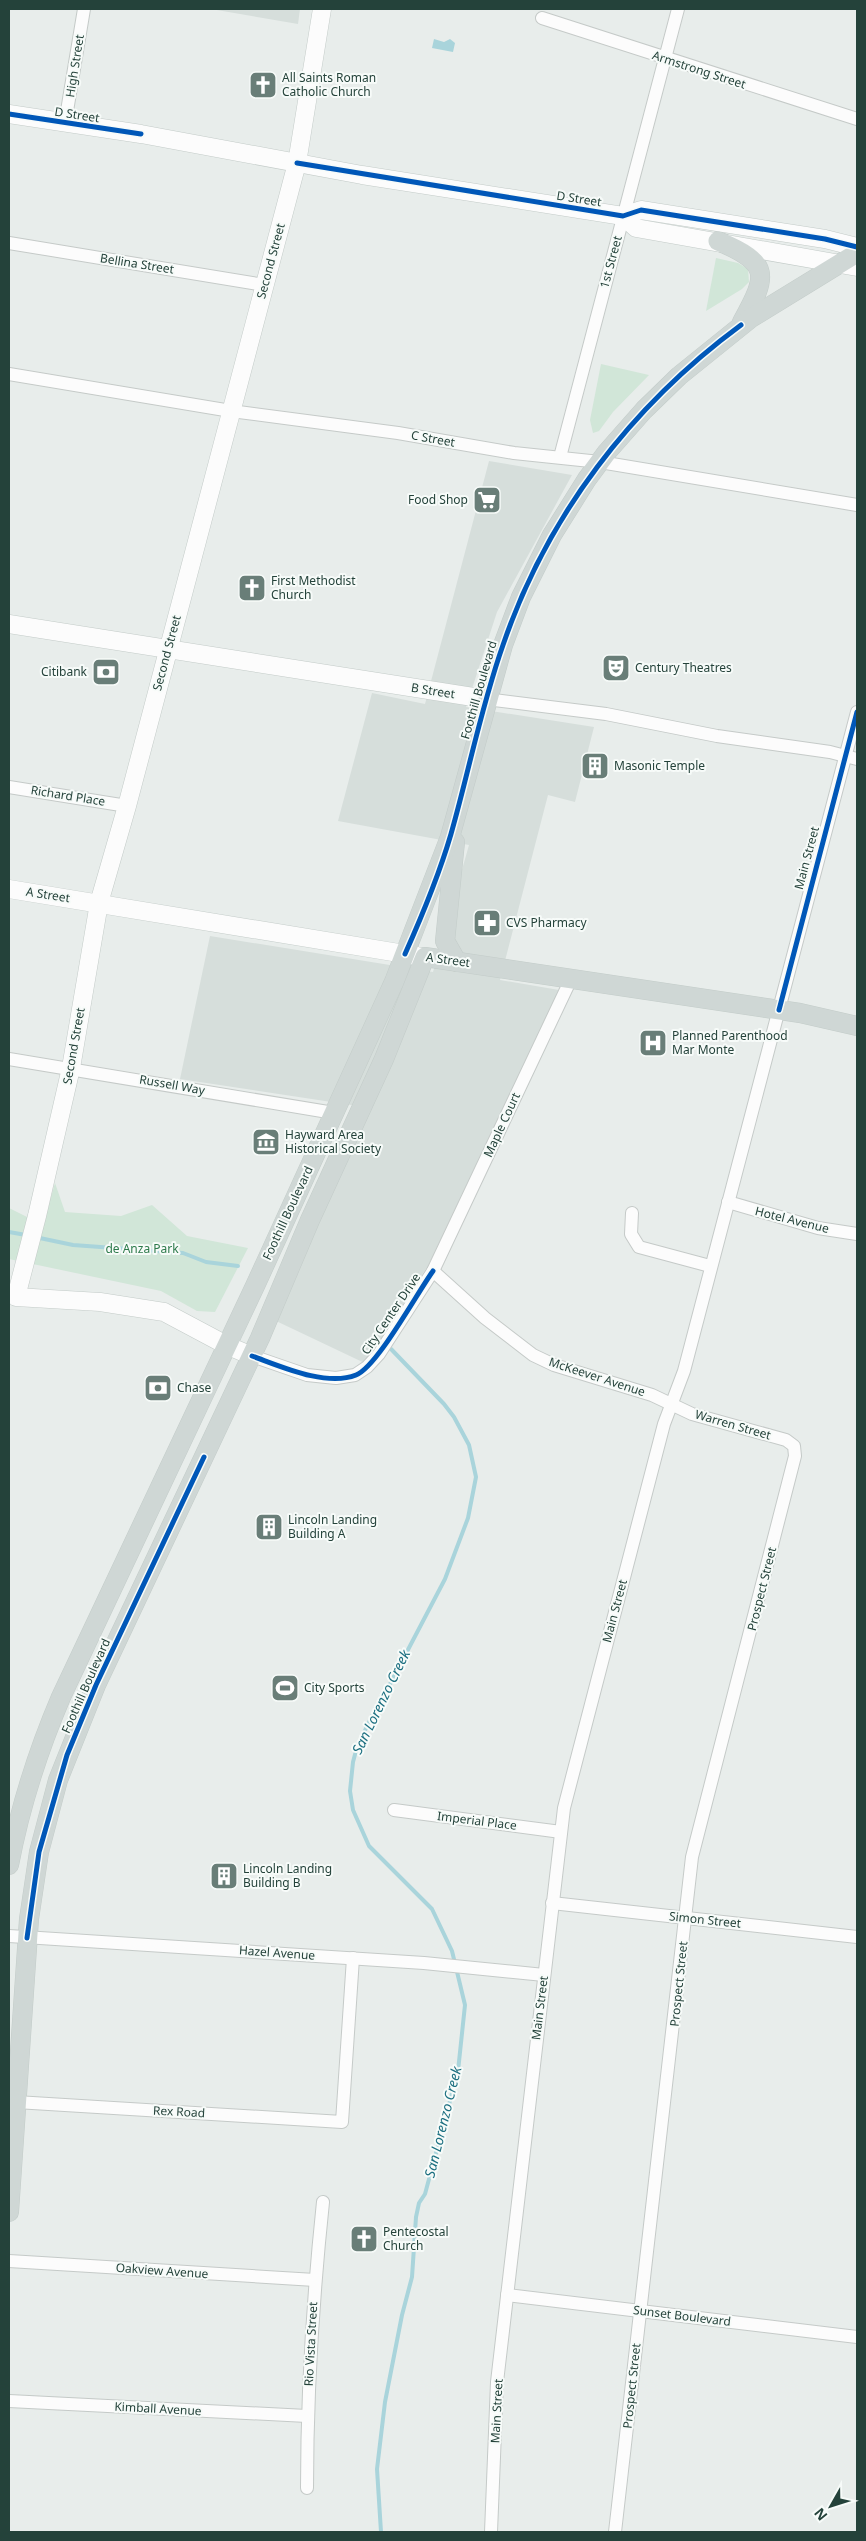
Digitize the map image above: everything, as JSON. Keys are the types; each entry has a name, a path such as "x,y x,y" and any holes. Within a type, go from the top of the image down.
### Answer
{"main road":[{"path":"718,241 743,251 760,271 760,287 740,325"},
{"name":"Foothill Boulevard","path":"9,1865 21,1808 57,1704 382,1012 450,837 486,698 503,645 528,581 561,519 600,462 629,426 668,386 740,325 787,294 852,265 857,253"},
{"path":"457,962 445,941 458,806"},
{"name":"Foothill Boulevard","path":"9,2212 16,2102 18,1937 54,1794 73,1739 96,1685 252,1356 314,1211 384,1059 425,957"},
{"name":"A Street","path":"425,957 779,1010 857,1026"}],"street":[{"name":"High Street","path":"65,123 84,9"},
{"name":"Second Street","path":"12,1296 24,1267 72,1068 99,903 127,806 297,163 322,9"},
{"name":"1st Street","path":"560,457 678,9"},
{"name":"Armstrong Street","path":"542,18 664,59 857,119"},
{"name":"D Street","path":"9,114 142,134 297,163 624,216 641,210 825,239 857,247"},
{"name":"D Street","path":"624,216 636,228 852,265"},
{"name":"Bellina Street","path":"9,243 264,285"},
{"name":"C Street","path":"9,374 230,411 600,462 857,504"},
{"name":"B Street","path":"9,624 486,698 579,710 717,736 851,757"},
{"name":"Main Street","path":"491,2532 497,2382 552,1903 561,1832 571,1778 619,1592 671,1403 684,1371 710,1266 779,1010 851,757 857,712"},
{"name":"Richard Place","path":"9,787 127,806"},
{"name":"A Street","path":"9,889 425,957"},
{"name":"Maple Court","path":"432,1271 571,979"},
{"name":"Russell Way","path":"9,1059 72,1068 334,1114"},
{"name":"Hotel Avenue","path":"728,1202 818,1228 857,1234"},
{"path":"632,1213 631,1234 639,1247 710,1266"},
{"name":"City Center Drive","path":"12,1296 98,1302 164,1312 226,1345 252,1356 306,1375 336,1378 355,1375 368,1367 379,1354 404,1312 432,1271"},
{"name":"McKeever Avenue","path":"432,1271 481,1315 533,1355 554,1365 652,1395 671,1403"},
{"name":"Warren Street","path":"671,1403 692,1414 786,1440 794,1446"},
{"name":"Prospect Street","path":"615,2532 687,1918 692,1857 791,1474 795,1456 794,1446"},
{"name":"Imperial Place","path":"394,1810 561,1832"},
{"name":"Simon Street","path":"552,1903 857,1937"},
{"name":"Hazel Avenue","path":"18,1937 424,1963 494,1969 544,1976"},
{"name":"Rex Road","path":"16,2102 342,2122 353,1958"},
{"name":"Rio Vista Street","path":"307,2488 307,2416 315,2280 323,2202"},
{"name":"Oakview Avenue","path":"9,2261 315,2280"},
{"name":"Sunset Boulevard","path":"507,2295 857,2337"},
{"name":"Kimball Avenue","path":"9,2401 307,2416"}],"shaded area":[{"path":"211,9 300,9 298,24"},
{"path":"489,461 572,475 497,612 466,707 594,727 575,802 548,795 500,980 559,990 428,1266 408,1294 373,1367 274,1320 371,1108 180,1079 210,936 433,972 469,845 338,821 372,693 425,704"}],"green space":[{"path":"716,258 738,263 748,269 749,282 742,289 706,311"},
{"path":"601,364 649,375 613,412 599,431 593,433 590,420"},
{"name":"de Anza Park","path":"55,1183 65,1212 121,1216 152,1205 187,1236 248,1248 215,1312 197,1311 161,1291 9,1259 9,1208 43,1225"}],"water":[{"path":"434,39 444,42 450,39 455,43 453,52 432,48"}],"waterway":[{"name":"San Lorenzo Creek","path":"9,1232 26,1235"},
{"name":"San Lorenzo Creek","path":"35,1237 73,1245 183,1253 206,1262 238,1266"},
{"name":"San Lorenzo Creek","path":"381,2532 377,2469 385,2402 402,2315 412,2277 416,2217 419,2203 425,2194 458,2071 465,2005 452,1951 432,1909 369,1846 353,1810 350,1791 353,1762 357,1747 384,1691 389,1686 445,1579 468,1518 476,1477 469,1445 454,1417 391,1349"}],"cycle path":[{"path":"9,114 141,134"},
{"path":"297,163 623,216 641,210 825,239 857,247"},
{"path":"405,954 430,895 446,849 495,668 521,598 543,552 569,508 597,467 629,428 664,391 701,357 741,325"},
{"path":"779,1010 857,712"},
{"path":"252,1356 289,1370 317,1377 344,1378 356,1375 365,1369 375,1358 433,1271"},
{"path":"27,1938 39,1852 67,1755 96,1685 204,1457"}],"place":[{"name":"All Saints Roman Catholic Church","path":"263,85"},
{"name":"Food Shop","path":"487,500"},
{"name":"First Methodist Church","path":"252,588"},
{"name":"Century Theatres","path":"616,668"},
{"name":"Citibank","path":"106,672"},
{"name":"Masonic Temple","path":"595,766"},
{"name":"CVS Pharmacy","path":"487,923"},
{"name":"Planned Parenthood Mar Monte","path":"653,1043"},
{"name":"Hayward Area Historical Society","path":"266,1142"},
{"name":"Chase","path":"158,1388"},
{"name":"Lincoln Landing Building A","path":"269,1527"},
{"name":"City Sports","path":"285,1688"},
{"name":"Lincoln Landing Building B","path":"224,1876"},
{"name":"Pentecostal Church","path":"364,2239"}]}
